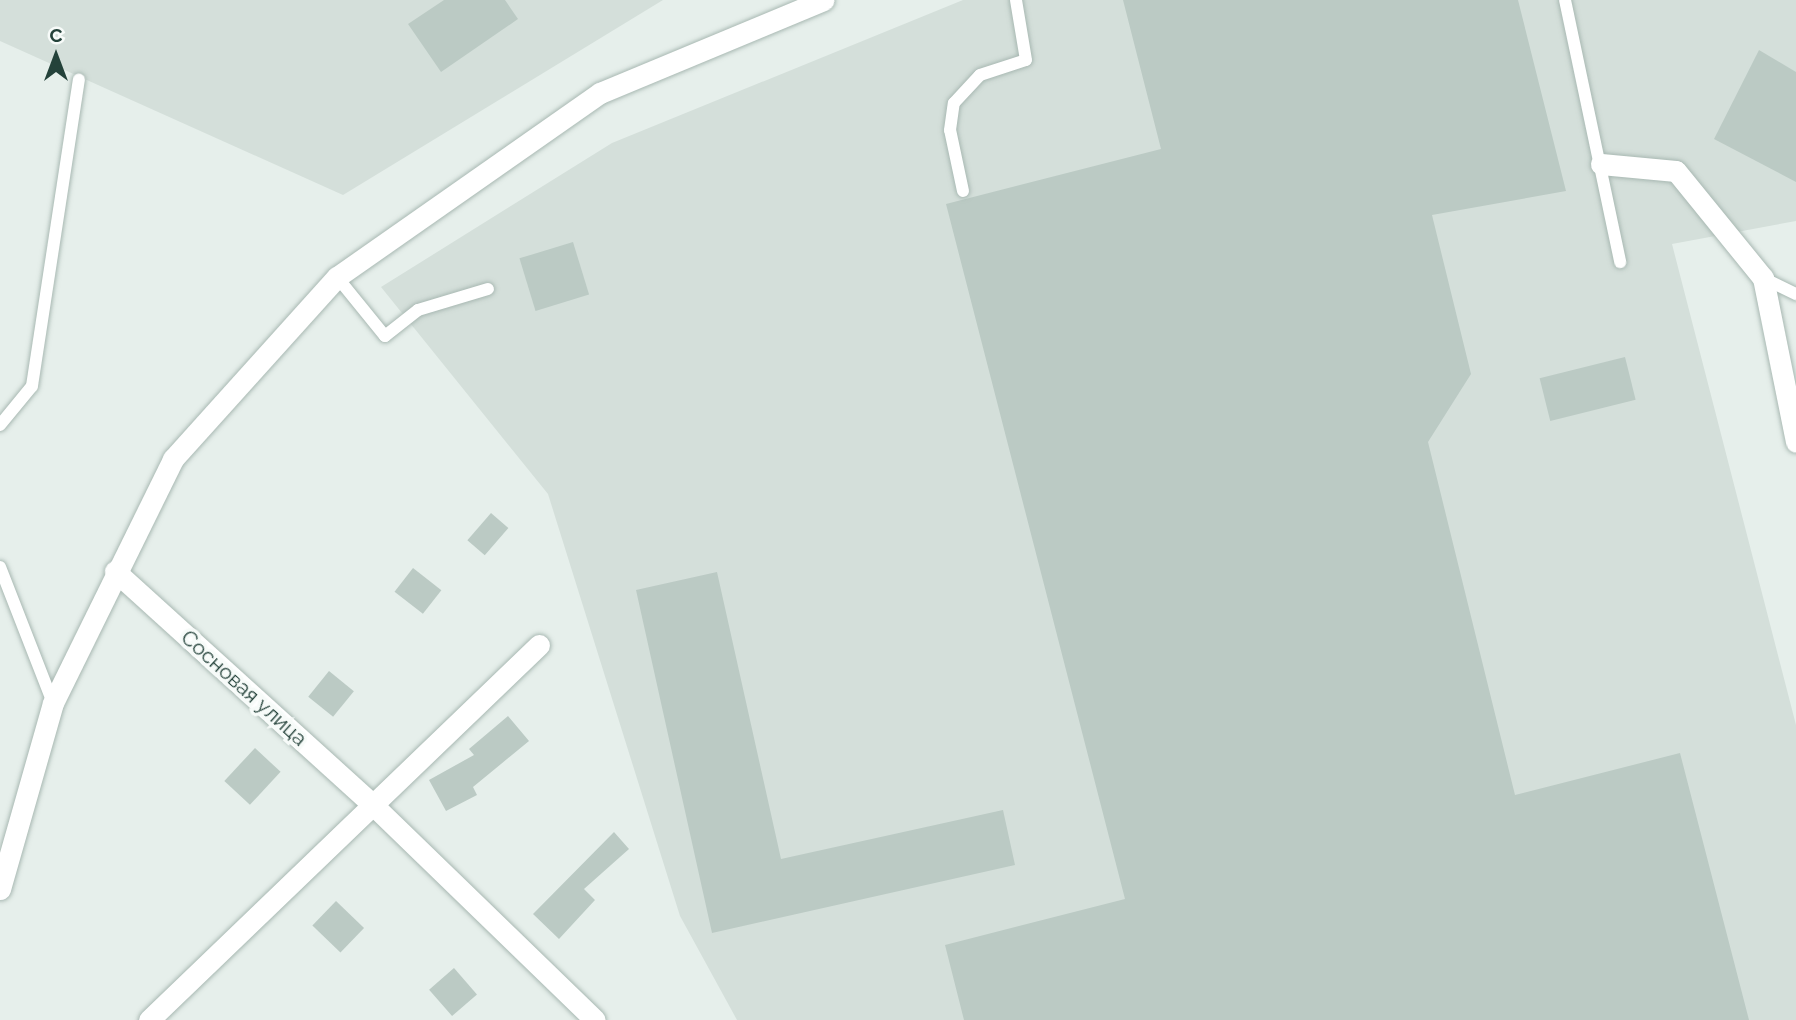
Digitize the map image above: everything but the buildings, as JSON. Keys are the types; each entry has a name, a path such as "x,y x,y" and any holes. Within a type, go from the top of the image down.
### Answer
{"street":[{"path":"0,890 52,703 173,458 337,277 600,93 823,0"},
{"path":"1601,164 1676,171 1763,278 1796,442"},
{"name":"Сосновая улица","path":"115,571 372,804 595,1020"},
{"path":"149,1020 539,645"}],"lane":[{"path":"963,191 950,130 954,103 980,75 1026,60 1016,0"},
{"path":"1565,0 1620,262"},
{"path":"0,425 32,386 79,80"},
{"path":"337,277 385,336 418,310 488,289"},
{"path":"1763,278 1796,294"},
{"path":"0,567 52,703"}],"shaded area":[{"path":"0,0 663,0 343,195 0,41"},
{"path":"963,0 1796,0 1796,221 1672,244 1796,725 1796,1020 737,1020 680,916 548,494 381,287 612,143"}]}
